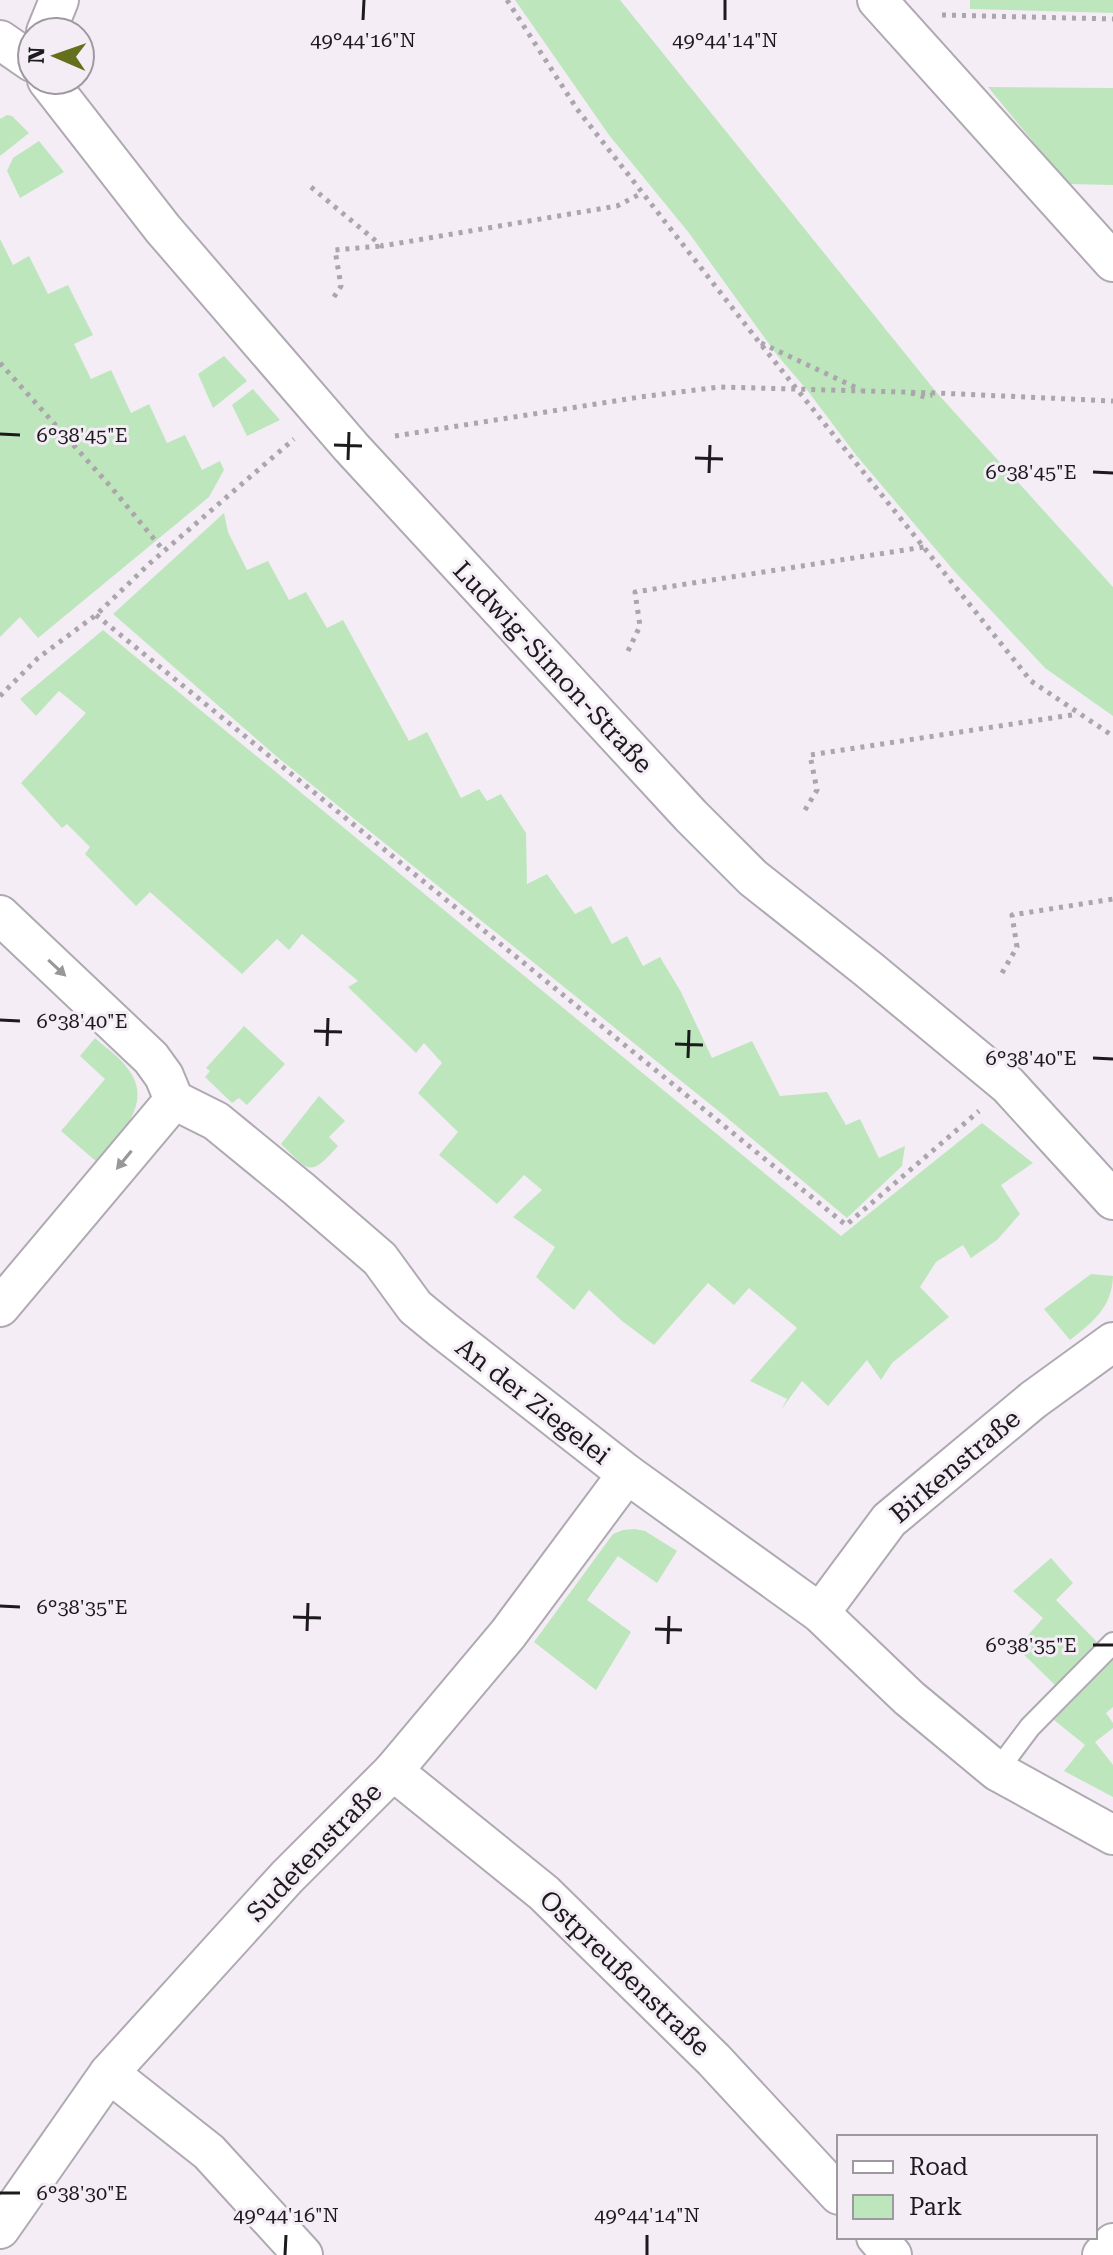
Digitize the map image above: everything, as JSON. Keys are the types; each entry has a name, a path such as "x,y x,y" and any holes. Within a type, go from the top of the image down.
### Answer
{"street":[{"path":"883,7 1113,262"},
{"name":"Ludwig-Simon-Straße","path":"59,96 163,229 351,447 691,816 753,878 1008,1085 1113,1200"},
{"path":"0,915 151,1058 164,1076 174,1100 0,1307"},
{"name":"An der Ziegelei","path":"174,1100 216,1121 299,1189 380,1259 415,1307 627,1474 820,1613 909,1698 997,1771 1113,1835"},
{"name":"Birkenstraße","path":"820,1613 889,1520 1033,1400 1113,1342"},
{"name":"Sudetenstraße","path":"0,2229 109,2073 287,1877 393,1771 508,1634 627,1474"},
{"name":"Ostpreußenstraße","path":"393,1771 544,1893 714,2060 837,2193"},
{"path":"109,2073 209,2152 303,2255"},
{"path":"878,2239 892,2255"},
{"path":"1102,2255 1113,2243"}],"lane":[{"path":"997,1771 1030,1727 1113,1643"}],"path":[{"path":"507,0 577,109 1031,681 1113,736"},
{"path":"883,7 1113,19"},
{"path":"311,187 382,246"},
{"path":"334,297 341,286 335,250 382,246 617,206 642,193"},
{"path":"759,342 866,392"},
{"path":"0,363 164,551"},
{"path":"823,391 848,384"},
{"path":"351,447 400,435 720,387 1113,401"},
{"path":"0,696 38,658 96,615 164,551 301,433 326,417"},
{"path":"628,651 640,626 635,592 924,547"},
{"path":"96,615 846,1225 981,1109"},
{"path":"805,810 817,790 810,755 1079,714"},
{"path":"1002,973 1017,947 1012,915 1113,899"}],"green space":[{"path":"515,0 620,0 937,393 1113,587 1113,716 1045,668 955,572 856,455 777,355 689,233 609,135"},
{"path":"970,0 1113,0 1113,13 970,9"},
{"path":"988,87 1113,88 1113,185 1068,184"},
{"path":"7,115 29,133 0,156 0,119"},
{"path":"39,141 64,172 20,198 7,171 13,158"},
{"path":"0,239 13,265 29,256 48,294 68,285 93,335 74,344 91,379 111,370 131,413 149,404 167,443 185,435 202,470 220,461 224,470 209,497 38,638 20,617 0,637"},
{"path":"224,356 247,381 213,408 198,374"},
{"path":"253,389 280,420 247,436 232,405"},
{"path":"224,513 228,532 247,570 268,561 289,600 306,592 327,628 343,620 409,741 427,732 461,798 479,789 487,801 501,794 526,833 527,884 547,874 575,914 591,906 612,944 627,936 643,966 660,957 681,992 712,1058 752,1041 780,1096 827,1092 846,1125 860,1119 879,1158 905,1146 902,1166 847,1218 726,1117 276,756 113,614"},
{"path":"103,630 841,1236 982,1123 1033,1163 1001,1185 1020,1214 997,1240 971,1258 963,1245 936,1262 920,1287 949,1317 892,1363 881,1380 867,1360 828,1406 802,1381 781,1410 787,1399 750,1381 797,1328 749,1288 734,1305 708,1283 654,1345 589,1290 574,1310 536,1277 555,1247 513,1217 542,1190 524,1175 497,1204 439,1155 458,1132 418,1093 442,1063 424,1043 416,1053 348,987 358,981 302,934 289,950 277,939 242,974 150,892 136,906 85,854 90,847 67,824 62,828 21,783 86,713 59,691 36,716 20,699"},
{"path":"244,1026 285,1064 247,1105 239,1098 232,1103 205,1077 210,1071 206,1068"},
{"path":"95,1038 125,1065 135,1082 138,1095 131,1119 98,1163 61,1131 105,1079 80,1056"},
{"path":"319,1096 345,1121 329,1137 338,1146 321,1163 310,1168 281,1144"},
{"path":"1091,1274 1113,1276 1109,1297 1093,1320 1070,1340 1044,1309"},
{"path":"635,1529 645,1531 677,1551 657,1583 618,1556 587,1600 631,1632 596,1690 534,1642 613,1534"},
{"path":"1051,1558 1073,1583 1056,1600 1097,1642 1055,1685 1017,1648 1043,1618 1013,1591"},
{"path":"1113,1655 1113,1707 1106,1713 1113,1728 1095,1742 1113,1765 1113,1797 1064,1771 1085,1745 1054,1720"}]}
